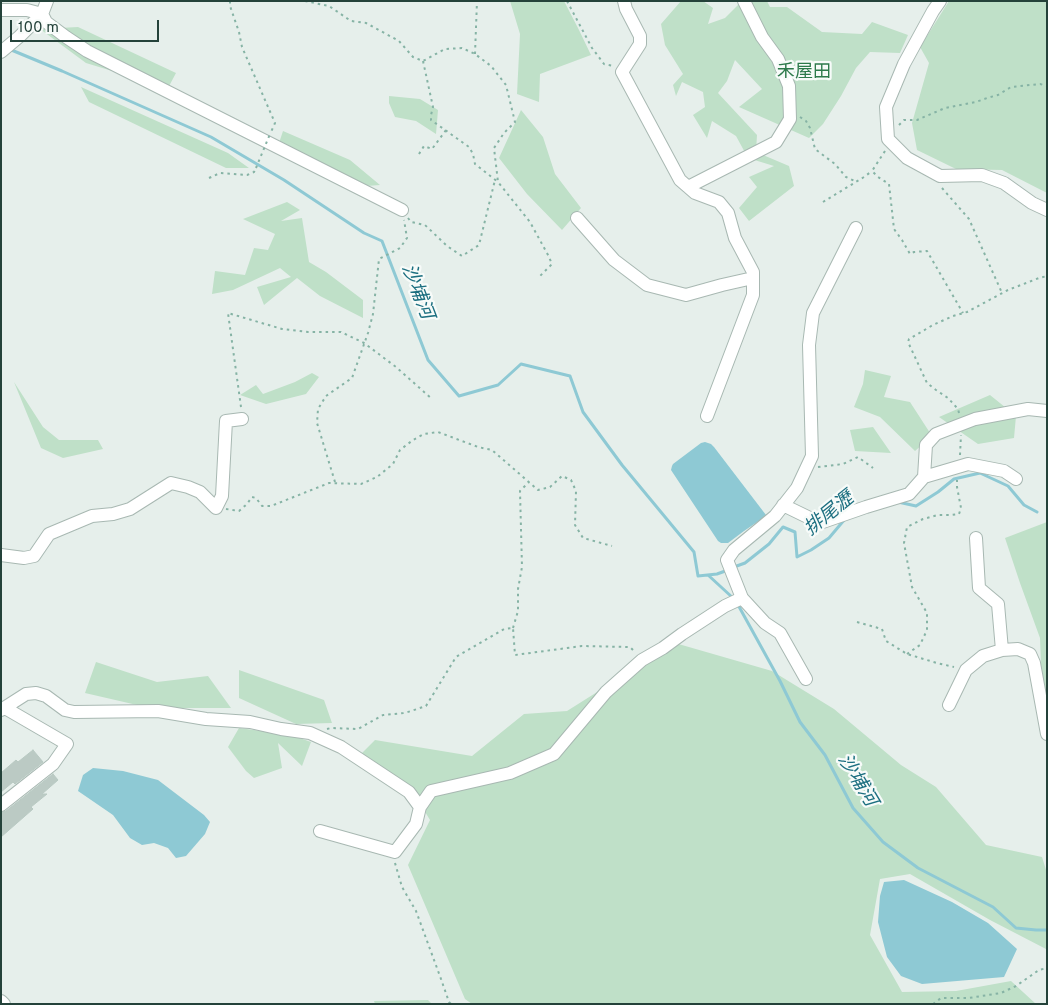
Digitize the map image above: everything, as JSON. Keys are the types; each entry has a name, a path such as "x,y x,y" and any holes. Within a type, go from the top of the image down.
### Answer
{"street":[{"path":"1,52 42,14 47,1"},
{"path":"624,1 626,10 640,36 640,44 622,72 680,180 695,193 719,202 728,213 735,238 753,272 753,295 707,416"},
{"path":"688,187 776,142 790,118 790,86 778,59 762,37 744,1"},
{"path":"940,1 904,64 886,107 890,139 908,158 940,176 982,175 1004,183 1032,203 1047,210"},
{"path":"1,10 27,10 42,14 46,22 87,51 402,210"},
{"path":"577,218 614,260 647,285 686,295 753,278"},
{"path":"806,679 780,633 736,601 727,560 734,550 775,516 797,488 812,456 809,345 813,313 856,228"},
{"path":"924,477 926,444 936,434 975,419 1028,409 1047,412"},
{"path":"1,555 24,558 34,556 49,534 92,516 113,514 130,509 171,483 200,492 216,508 222,496 226,421 242,419"},
{"path":"783,505 820,524 909,494 924,477 968,464 1004,471 1016,479"},
{"path":"976,538 979,588 998,604 1002,650"},
{"path":"320,831 395,852 416,824 420,807 431,791 510,773 554,754 606,692 642,660 736,601"},
{"path":"949,705 966,670 983,656 1002,650 1018,649 1030,654 1034,663 1047,734"},
{"path":"1,805 53,764 67,744 3,709 26,694 36,693 46,696 64,710 74,712 158,711 206,719 250,722 310,733 341,747 409,792 420,807"},
{"path":"1,1001 4,1004"}],"path":[{"path":"209,178 220,173 246,175 254,172 275,123 242,47 230,1"},
{"path":"305,1 329,6 351,21 366,23 399,41 413,57 423,61"},
{"path":"476,54 478,1"},
{"path":"567,1 592,48 604,64 625,68"},
{"path":"402,210 411,222 425,224 447,246 462,256 479,245 496,181 494,148 504,133 515,122 506,85 491,66 476,54 462,48 445,49 423,61"},
{"path":"423,61 433,107 431,120 469,147 475,164 496,181 530,222 552,264 539,277"},
{"path":"823,202 872,171 890,139 904,120 917,120 945,108 998,96 1011,87 1040,84 1047,86"},
{"path":"790,112 806,121 810,128 815,149 835,164 846,177 857,182"},
{"path":"419,154 424,146 432,149 446,130"},
{"path":"872,171 889,184 894,229 910,254 927,251 962,313"},
{"path":"938,183 969,219 1002,294"},
{"path":"335,483 317,422 318,409 326,396 352,378 373,314 379,259 400,248 407,238 402,210"},
{"path":"907,654 920,645 927,630 927,613 912,587 904,543 907,526 938,515 960,514 961,508 957,487 957,468 961,452 961,425 958,409 948,398 927,383 908,342 909,339 952,316 967,312 1002,294 1047,276"},
{"path":"242,419 228,313 282,329 308,332 341,332 364,343 396,367 432,399"},
{"path":"216,508 239,511 252,497 256,498 262,506 271,506 329,483 361,484 377,478 393,464 400,450 413,440 424,434 438,432 492,450 538,490 550,487 562,476 571,480 576,491 575,525 584,538 612,546"},
{"path":"806,468 843,464 858,457 873,468"},
{"path":"529,482 520,492 522,567 518,589 518,612 513,628 515,654 582,646 630,647 642,660"},
{"path":"857,622 882,629 886,641 907,654 937,664 966,670"},
{"path":"310,733 331,728 358,729 383,715 405,713 426,706 456,657 504,629 513,628"},
{"path":"395,852 396,866 402,887 416,911 449,1002 452,1004"},
{"path":"933,1004 941,998 969,998 1001,992 1016,986 1039,970 1047,968"}],"green space":[{"path":"510,1 564,1 591,55 540,74 539,102 517,94 520,34"},
{"name":"禾屋田","path":"681,1 703,1 713,8 708,24 725,18 740,1 767,1 770,7 787,7 822,32 862,34 872,22 908,35 900,53 870,52 856,68 823,124 809,138 739,107 762,89 735,60 727,81 718,93 757,135 756,152 789,166 794,186 749,221 739,208 757,187 749,177 774,166 748,158 736,136 712,121 707,138 693,115 705,107 703,92 682,82 676,96 673,85 683,74 665,45 661,24"},
{"path":"949,1 1047,1 1047,193 1002,170 956,169 917,150 912,123 929,63 920,47"},
{"path":"78,27 176,73 168,88 86,63 40,29"},
{"path":"81,87 228,153 249,168 226,168 89,102"},
{"path":"389,96 420,99 438,110 436,134 416,121 395,117 389,103"},
{"path":"521,110 543,137 555,174 581,208 562,230 527,194 499,158"},
{"path":"283,131 350,160 380,185 366,186 278,146"},
{"path":"287,202 300,210 281,221 302,218 309,262 326,272 363,300 363,318 320,296 297,278 264,305 257,287 291,277 280,268 233,290 212,294 215,271 245,275 254,248 268,250 275,234 243,219"},
{"path":"865,370 891,376 884,397 910,402 932,436 915,451 880,417 854,407 863,384"},
{"path":"312,373 319,377 306,394 266,404 240,395 256,385 263,394 295,382"},
{"path":"14,382 43,427 59,440 98,440 103,449 63,458 41,448"},
{"path":"990,395 1016,416 1014,438 978,444 939,417"},
{"path":"873,427 891,453 855,451 850,430"},
{"path":"1047,522 1047,703 1042,691 1040,638 1005,538"},
{"path":"675,643 772,671 834,709 901,765 936,787 986,845 1042,857 1047,873 1046,949 990,920 910,874 880,879 870,935 902,992 956,991 1011,981 1036,1004 472,1004 465,999 408,865 430,820 410,787 361,754 375,740 472,756 524,714 567,711"},
{"path":"96,662 157,682 208,676 231,708 150,708 85,693"},
{"path":"239,670 324,700 332,723 296,724 239,698"},
{"path":"239,728 291,735 311,742 302,766 278,743 282,768 254,778 246,771 228,747"},
{"path":"428,1000 432,1004 375,1004 374,1001"}],"water":[{"path":"705,442 714,447 766,515 728,543 718,541 671,470 673,464"},
{"path":"93,768 123,771 158,780 204,815 210,822 205,834 186,856 176,858 168,848 154,843 142,845 130,838 113,815 78,791 83,775"},
{"path":"904,880 952,902 988,923 1017,949 1004,977 922,984 901,976 887,957 878,922 880,896 884,882"}],"building":[{"path":"33,750 43,762 15,784 13,782 1,792 1,773 16,760 18,762"},
{"path":"53,774 58,780 42,794 47,794 1,837 1,813"}],"waterway":[{"name":"沙埔河","path":"9,49 211,137 284,180 364,233 382,241 428,360 459,396 498,385 521,364 570,376 583,412 622,465 694,552 698,576 717,574 728,570"},
{"name":"排尾瀝","path":"898,502 916,506 954,479 980,473 1008,486 1024,505 1037,512"},
{"name":"排尾瀝","path":"734,567 745,563 769,544 783,527 795,532 797,557 829,538 845,519"},
{"name":"沙埔河","path":"708,575 733,598"},
{"name":"沙埔河","path":"737,603 780,681 800,722 825,755 853,808 883,842 918,868 993,907 1016,928 1047,930"}]}
